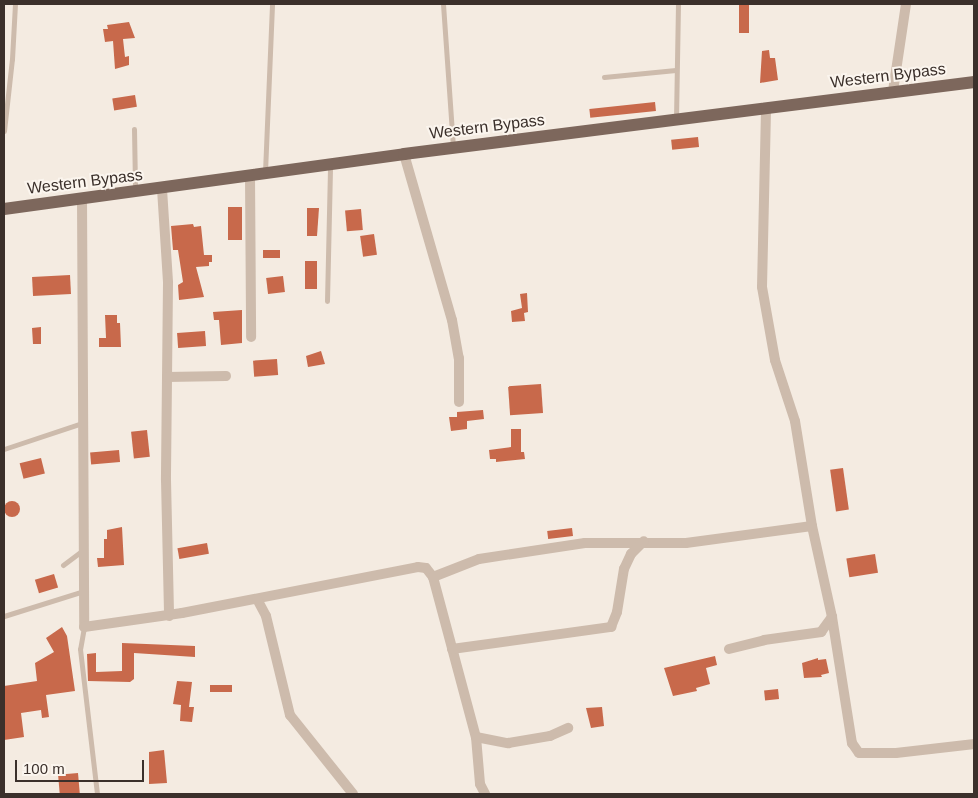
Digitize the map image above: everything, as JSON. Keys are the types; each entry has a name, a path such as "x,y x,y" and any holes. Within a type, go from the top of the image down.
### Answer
{"main road":[{"name":"Western Bypass","path":"4,209 162,189 404,154 974,82"}],"street":[{"path":"893,91 906,4"},
{"path":"766,108 762,287 776,360 795,421 812,526 832,617 852,743 859,752 896,753 974,744"},
{"path":"404,154 452,320 459,358 459,402"},
{"path":"250,176 251,337"},
{"path":"162,189 168,283 167,377 170,616"},
{"path":"82,199 84,627 170,616 257,600 409,567 426,568 433,576 476,738 480,784 485,794"},
{"path":"167,377 226,376"},
{"path":"433,576 478,560 585,543 644,541 686,544 812,526"},
{"path":"452,649 611,627 618,612 624,569 631,554 644,541"},
{"path":"257,600 266,616 290,715 353,794"},
{"path":"729,649 764,640 821,632 832,617"},
{"path":"476,738 508,743 550,736 568,728"}],"lane":[{"path":"4,131 12,59 15,4"},
{"path":"264,174 272,4"},
{"path":"443,4 453,148"},
{"path":"676,120 678,4"},
{"path":"604,77 676,70"},
{"path":"134,129 136,192"},
{"path":"327,301 330,165"},
{"path":"4,449 82,423"},
{"path":"63,565 83,550"},
{"path":"4,616 85,590"},
{"path":"84,627 80,649 97,794"}],"building":[{"path":"739,4 749,4 749,33 739,33"},
{"path":"129,22 135,38 123,39 125,57 129,56 129,65 115,69 113,41 105,42 103,29 108,29 107,25"},
{"path":"769,50 770,58 775,58 778,80 760,83 762,51"},
{"path":"135,95 137,107 114,110 112,99"},
{"path":"655,102 656,111 590,118 589,109"},
{"path":"698,137 699,147 672,150 671,140"},
{"path":"228,207 242,207 242,240 228,240"},
{"path":"307,208 319,208 317,236 307,236"},
{"path":"361,209 363,230 347,231 345,210"},
{"path":"193,224 194,227 201,226 204,255 212,255 212,262 209,262 209,266 196,267 204,297 179,300 178,285 183,282 178,250 173,250 171,226"},
{"path":"374,234 377,255 363,257 360,236"},
{"path":"263,250 280,250 280,258 263,258"},
{"path":"305,261 317,261 317,289 305,289"},
{"path":"70,275 71,294 33,296 32,277"},
{"path":"283,276 285,292 268,294 266,278"},
{"path":"527,293 528,312 524,313 525,321 512,322 511,311 522,308 520,294"},
{"path":"242,310 242,343 221,345 219,320 214,320 213,312"},
{"path":"105,315 117,315 117,323 120,323 121,347 99,347 99,338 106,338"},
{"path":"41,327 41,344 33,344 32,328"},
{"path":"205,331 206,346 178,348 177,333"},
{"path":"321,351 325,364 308,367 306,356"},
{"path":"277,359 278,375 254,377 253,361"},
{"path":"541,384 543,413 510,415 508,386"},
{"path":"483,410 484,419 467,421 467,429 451,431 449,417 457,417 457,412"},
{"path":"511,429 521,429 521,452 524,452 525,459 496,462 496,459 490,459 489,450 511,447"},
{"path":"147,430 150,457 134,459 131,432"},
{"path":"119,450 120,462 91,464 90,453"},
{"path":"41,458 45,474 24,479 20,463"},
{"path":"843,468 849,510 836,511 830,470"},
{"path":"9,501 15,501 20,506 18,515 9,517 4,512 4,506"},
{"path":"122,527 124,565 98,567 97,558 104,558 104,539 107,539 107,530"},
{"path":"572,528 573,536 548,539 547,531"},
{"path":"207,543 209,554 179,559 177,548"},
{"path":"875,554 878,573 849,577 846,559"},
{"path":"54,574 58,587 39,593 35,580"},
{"path":"62,627 67,636 75,691 46,695 49,717 42,718 41,710 21,713 24,737 4,740 4,686 37,681 35,663 54,652 46,638"},
{"path":"122,643 195,646 195,657 134,653 134,679 130,682 88,681 87,654 96,653 96,672 122,671"},
{"path":"715,656 717,665 706,668 710,684 696,688 697,691 673,696 664,668"},
{"path":"818,658 818,660 826,659 829,673 821,675 822,677 804,678 802,663"},
{"path":"177,681 192,682 189,707 194,707 192,722 180,721 181,705 173,704"},
{"path":"210,685 232,685 232,692 210,692"},
{"path":"778,689 779,699 765,700 764,690"},
{"path":"602,707 604,726 591,728 586,708"},
{"path":"164,750 167,783 149,784 149,752"},
{"path":"78,773 80,794 60,794 58,775"}]}
